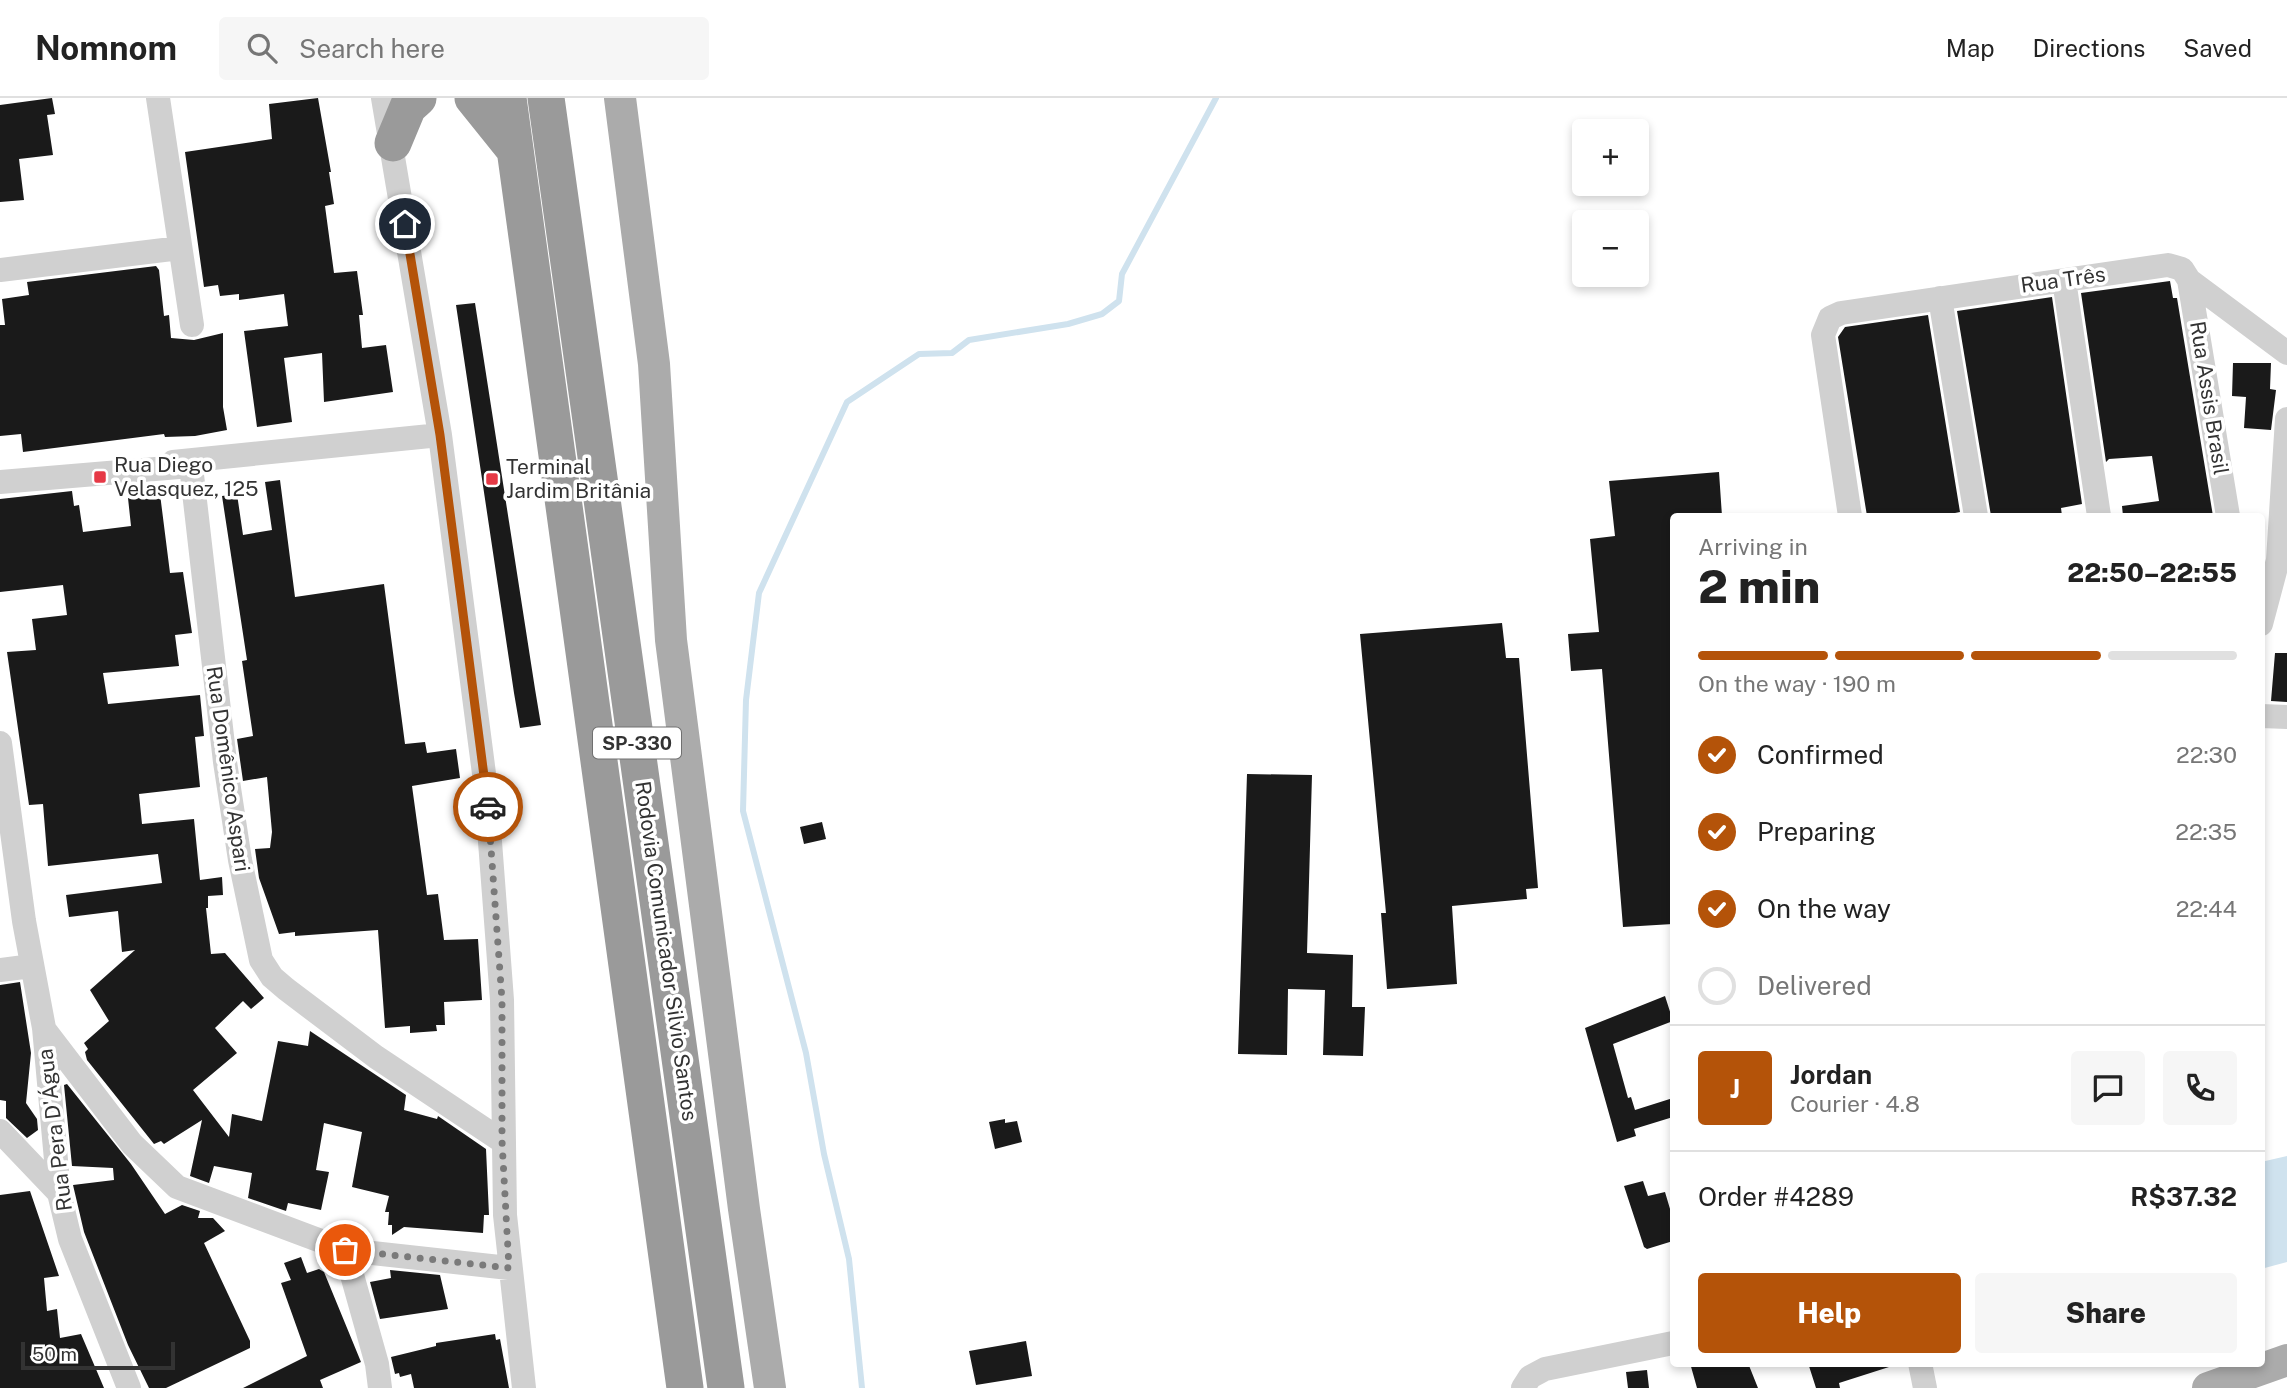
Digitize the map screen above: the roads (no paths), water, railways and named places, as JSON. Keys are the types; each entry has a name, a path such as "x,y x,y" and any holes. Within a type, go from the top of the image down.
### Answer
{"highway":[{"path":"393,143 404,114 418,98"},
{"path":"473,98 517,153"},
{"name":"Rodovia Comunicador Silvio Santos","path":"508,98 685,1388"},
{"name":"Rodovia Comunicador Silvio Santos","path":"546,98 726,1388"}],"main road":[{"path":"621,98 654,365 671,640 740,1182 770,1388"},
{"path":"2208,1388 2287,1360"}],"street":[{"path":"158,98 192,325"},
{"path":"383,98 393,143 440,435 486,789 502,1000 502,1141 509,1268 524,1388"},
{"path":"0,270 180,248"},
{"name":"Rua Três","path":"1850,513 1823,335 1830,318 1841,313 2168,265 2182,269 2189,280 2287,353"},
{"path":"2064,280 2099,513"},
{"name":"Rua Assis Brasil","path":"2189,280 2228,513"},
{"path":"1940,298 1976,513"},
{"path":"2265,609 2278,560 2287,419"},
{"path":"0,482 440,435"},
{"name":"Rua Domênico Aspari","path":"0,482 191,466 225,762 242,873 261,960 272,976 326,1019 502,1141"},
{"path":"2265,716 2287,718"},
{"name":"Rua Pera D'Água","path":"0,743 44,1028 59,1193 70,1239 129,1388"},
{"path":"0,970 33,966"},
{"path":"44,1028 132,1144 177,1188 345,1250 509,1268"},
{"path":"0,1131 59,1193"},
{"path":"345,1250 377,1364 380,1388"},
{"path":"1523,1388 1530,1377 1545,1369 1670,1344"},
{"path":"1921,1367 1925,1388"}],"water":[{"path":"2287,1156 2287,1262 2265,1268 2265,1161"}],"waterway":[{"path":"862,1388 849,1259 824,1154 806,1053 743,811 746,700 759,593 847,402 919,354 952,353 969,340 1068,324 1102,314 1119,301 1122,274 1216,98"}],"place":[{"name":"Rua Diego Velasquez, 125","path":"100,477"},
{"name":"Terminal Jardim Britânia","path":"492,479"}]}
